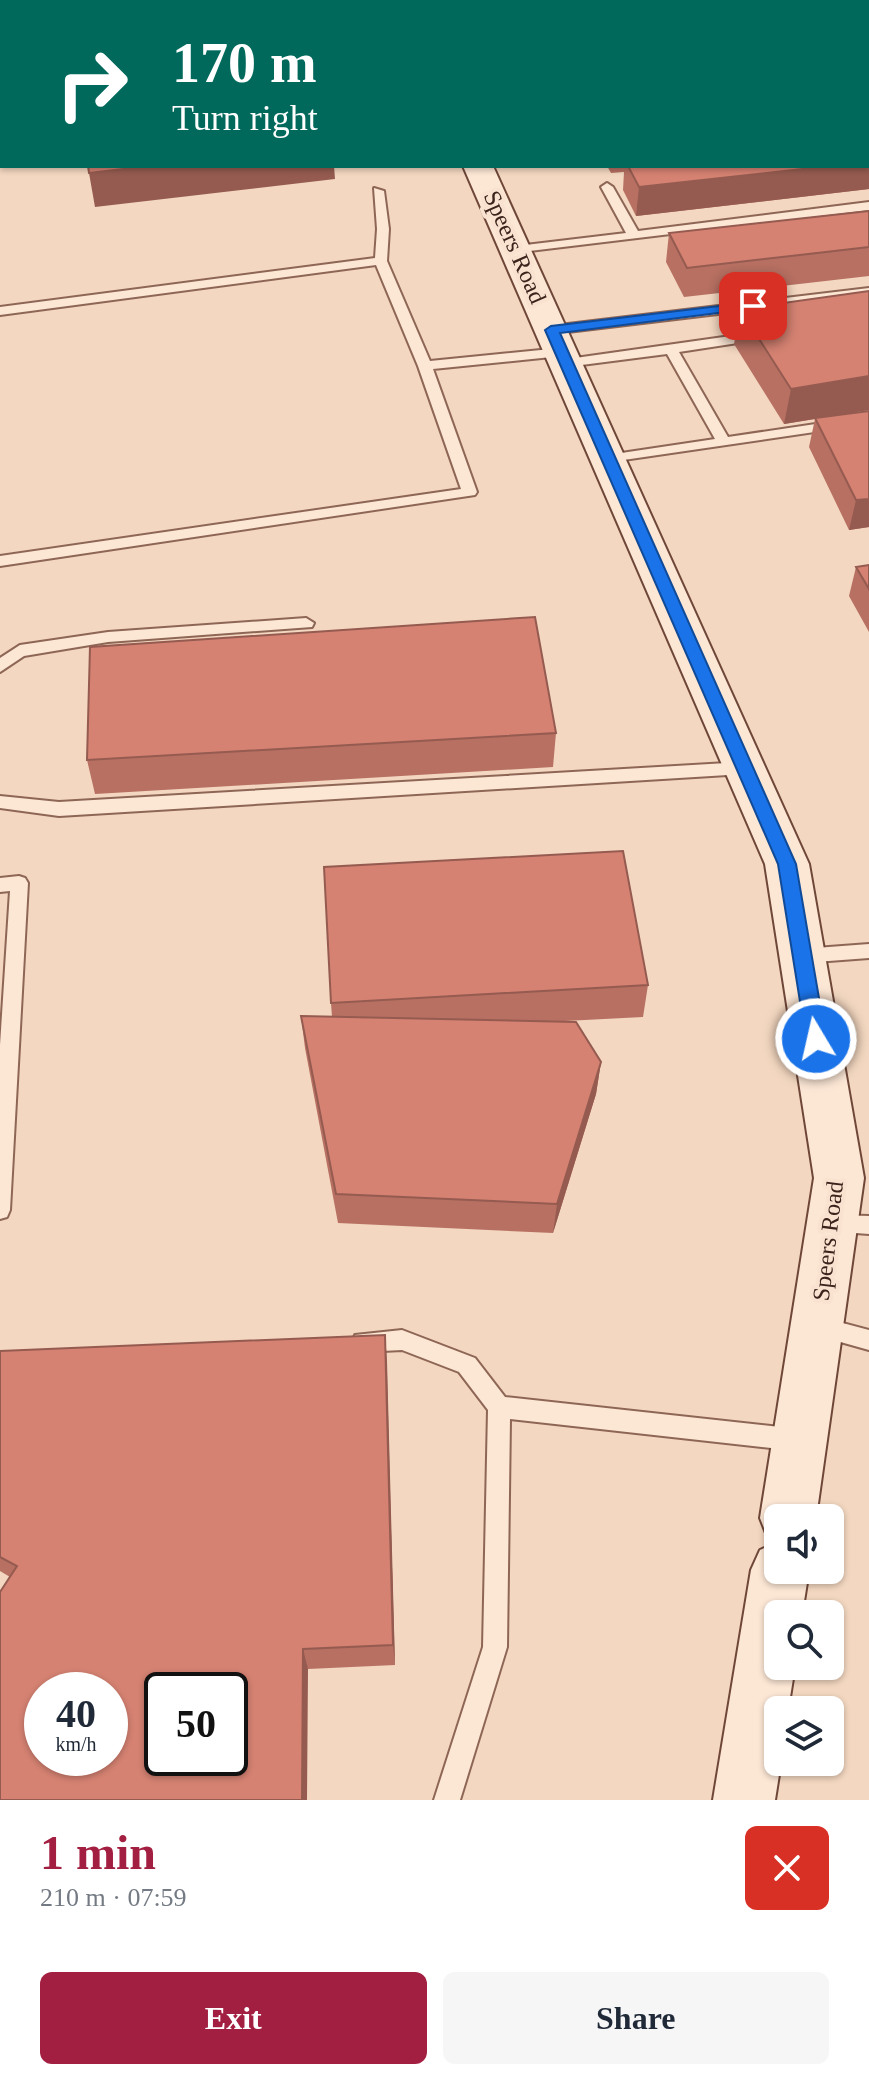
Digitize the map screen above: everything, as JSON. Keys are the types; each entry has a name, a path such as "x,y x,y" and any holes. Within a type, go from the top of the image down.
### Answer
{"main road":[{"name":"Speers Road","path":"479,168 787,864 839,1178 851,1225 817,1327 790,1504"},
{"path":"744,1800 778,1584"}],"lane":[{"path":"607,187 634,236"},
{"path":"0,561 470,492 425,366 381,262 383,229 378,191"},
{"path":"517,250 869,206"},
{"path":"0,311 381,262"},
{"path":"425,366 559,348 869,292"},
{"path":"559,348 671,349 778,334"},
{"path":"671,349 724,443"},
{"path":"608,460 869,420"},
{"path":"0,666 20,651 108,637 306,623"},
{"path":"0,802 59,809 744,768"},
{"path":"0,885 19,883 0,1210"},
{"path":"802,956 869,951"},
{"path":"817,1327 869,1340"},
{"path":"340,1343 402,1340 467,1365 499,1407 495,1647 447,1800"},
{"path":"499,1407 801,1440"}],"building":[{"path":"88,168 132,168 89,173"},
{"path":"629,168 811,168 639,187"},
{"path":"869,211 869,247 687,268 669,233"},
{"path":"869,291 869,376 791,389 740,309"},
{"path":"869,411 869,499 856,500 815,418"},
{"path":"869,565 869,589 856,567"},
{"path":"535,617 556,733 87,760 90,647"},
{"path":"623,851 648,985 331,1003 324,867"},
{"path":"301,1016 576,1022 601,1062 557,1204 336,1194"},
{"path":"385,1335 393,1645 303,1649 302,1800 0,1800 0,1592 17,1566 0,1557 0,1351"}],"route":[{"path":"753,306 551,330 787,864 816,1039"}]}
